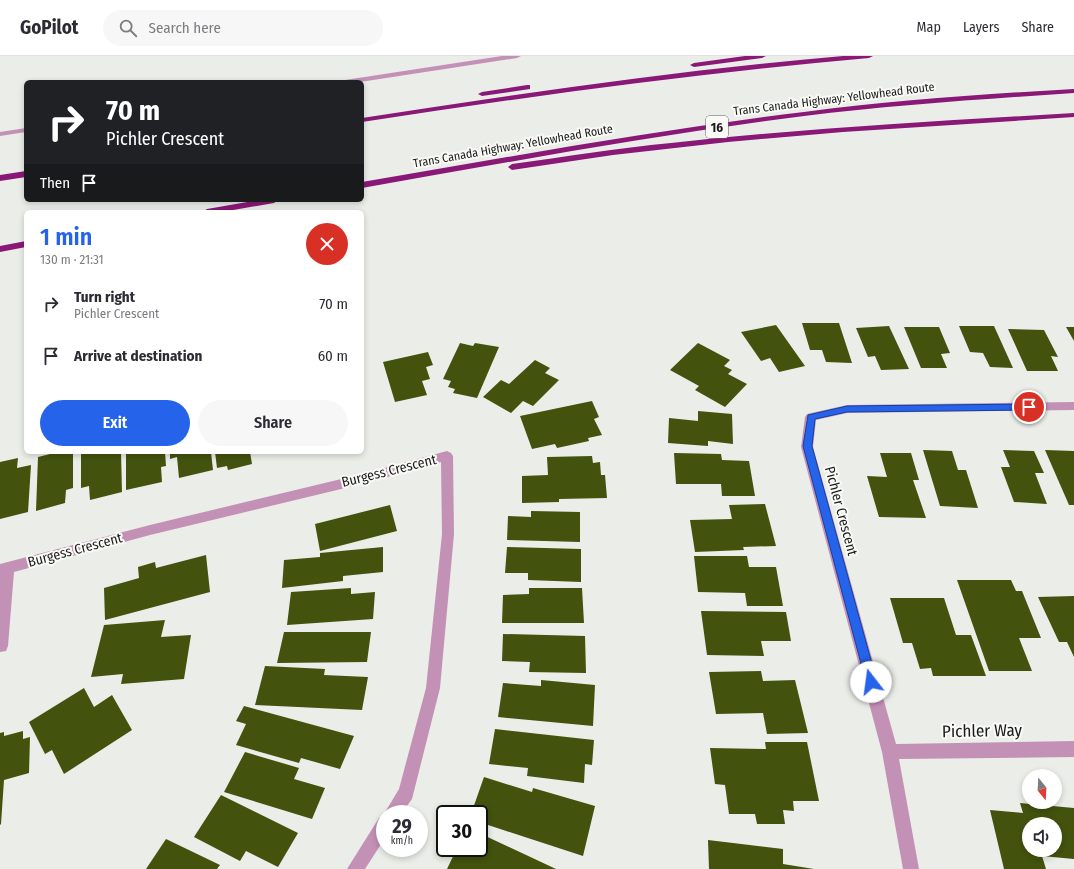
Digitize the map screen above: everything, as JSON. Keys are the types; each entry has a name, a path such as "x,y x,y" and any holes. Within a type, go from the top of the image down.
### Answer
{"highway":[{"path":"364,116 503,90 762,56"},
{"path":"364,120 513,97 699,72 869,56"},
{"name":"Trans Canada Highway: Yellowhead Route","path":"364,185 589,145 805,114 908,103 1074,90"},
{"path":"364,188 614,152 883,127 1074,115"},
{"path":"0,178 24,174"},
{"path":"218,210 261,202"},
{"path":"255,203 263,202"},
{"path":"0,249 24,244"}],"street":[{"path":"358,80 517,56"},
{"path":"0,134 24,130"},
{"name":"Pichler Crescent","path":"912,869 890,752 807,446 811,417 847,409 1074,406"},
{"name":"Burgess Crescent","path":"4,569 150,530 362,479 447,456 448,534 433,688 406,793 398,805"},
{"path":"1,646 4,569"},
{"name":"Pichler Way","path":"890,752 1074,749"},
{"path":"355,869 376,838"}],"building":[{"path":"802,323 839,323 852,363 826,362 822,350 810,350"},
{"path":"776,325 805,366 779,372 770,358 761,361 741,332"},
{"path":"889,326 909,369 881,370 875,356 868,357 856,328"},
{"path":"959,326 994,326 1013,368 990,367 983,353 970,352"},
{"path":"904,327 939,327 950,353 941,354 947,368 921,368"},
{"path":"1066,327 1074,327 1074,341"},
{"path":"1008,329 1044,330 1058,357 1051,356 1058,371 1027,371"},
{"path":"460,343 473,346 475,343 499,347 477,398 453,393 455,389 448,387 451,381 443,379"},
{"path":"698,343 730,360 724,366 732,370 728,374 747,384 725,407 695,390 699,386 670,370"},
{"path":"428,352 433,365 426,367 430,379 422,381 427,395 395,402 383,362"},
{"path":"535,360 550,368 545,373 559,380 533,406 523,401 511,413 483,397 501,380 509,384"},
{"path":"592,401 599,417 594,419 602,435 588,438 589,441 557,448 555,444 532,449 520,416"},
{"path":"698,411 732,414 733,444 708,441 708,446 668,443 669,418 698,421"},
{"path":"923,450 952,451 958,470 966,470 978,508 940,506"},
{"path":"1003,450 1034,451 1044,473 1035,473 1047,504 1014,502 1001,467 1010,467"},
{"path":"1045,450 1074,451 1074,505 1069,505"},
{"path":"674,453 721,454 722,460 749,461 755,496 722,496 721,484 676,484"},
{"path":"880,453 911,453 919,480 913,480 926,518 879,517 867,476 887,477"},
{"path":"50,454 73,454 73,488 66,490 65,503 36,511 38,457"},
{"path":"81,454 121,454 122,492 90,500 89,486 81,488"},
{"path":"126,454 165,454 166,466 161,467 162,482 126,490"},
{"path":"170,454 211,454 213,470 179,478 177,457 170,459"},
{"path":"215,454 250,454 252,464 228,470 227,466 217,468"},
{"path":"592,456 593,463 600,462 601,475 605,475 607,498 559,499 559,502 522,503 522,476 548,475 547,457"},
{"path":"18,458 17,468 31,465 28,512 0,519 0,462"},
{"path":"765,504 776,546 743,547 744,550 695,552 690,520 732,519 729,505"},
{"path":"390,505 397,531 320,551 315,524"},
{"path":"531,511 580,512 580,542 507,540 508,516 531,517"},
{"path":"383,547 383,572 343,576 343,581 282,588 284,560 320,557 320,553"},
{"path":"507,547 581,549 581,582 528,580 528,573 505,573"},
{"path":"206,555 210,592 105,620 104,588 139,578 138,567 155,562 156,568"},
{"path":"694,556 747,556 749,567 776,567 783,606 747,606 745,593 698,592"},
{"path":"957,580 1011,580 1016,591 1022,591 1041,638 1019,638 1032,671 989,671"},
{"path":"351,588 351,594 375,592 373,619 287,625 291,592"},
{"path":"529,588 582,588 584,623 502,623 503,595 529,594"},
{"path":"1074,596 1074,657 1067,642 1059,642 1038,597"},
{"path":"890,598 944,598 956,635 971,635 986,676 933,676 931,668 920,669 912,643 903,643"},
{"path":"701,611 786,612 791,641 761,641 764,656 707,655"},
{"path":"165,620 161,637 191,635 184,679 121,684 123,674 91,677 104,625"},
{"path":"284,632 371,632 367,662 277,663"},
{"path":"503,634 585,636 586,673 529,672 530,662 502,661"},
{"path":"265,666 325,669 324,675 368,677 362,710 255,705"},
{"path":"761,671 763,681 795,680 808,733 767,734 763,713 716,714 709,672"},
{"path":"541,680 595,685 593,726 498,717 503,683 541,686"},
{"path":"84,688 94,707 112,695 132,730 64,774 52,750 45,754 29,722"},
{"path":"244,706 354,736 340,769 301,758 299,763 236,745 246,724 236,721"},
{"path":"495,729 594,740 592,765 585,764 584,783 527,776 528,768 489,764"},
{"path":"23,731 23,739 30,737 29,773 4,780 0,825 0,733 4,732 4,736"},
{"path":"765,742 807,742 819,801 793,801 794,811 783,810 785,824 757,824 755,814 729,814 725,785 715,784 710,748 766,749"},
{"path":"245,752 299,768 294,779 325,788 312,819 224,792"},
{"path":"484,777 532,792 533,788 595,806 583,856 488,825 488,805 474,805"},
{"path":"221,795 298,833 278,867 246,851 240,861 194,837"},
{"path":"1020,803 1022,803 1022,809 1062,809 1062,807 1074,808 1074,859 1053,857 1062,857 1062,817 1022,817 1022,857 1042,857 1046,869 1004,869 990,810 1023,813"},
{"path":"488,837 556,869 447,869 453,857 488,857"},
{"path":"166,839 220,865 217,869 146,869"},
{"path":"708,840 783,849 783,864 814,869 709,869"}],"route":[{"path":"871,682 807,446 811,417 847,409 1029,407"}]}
